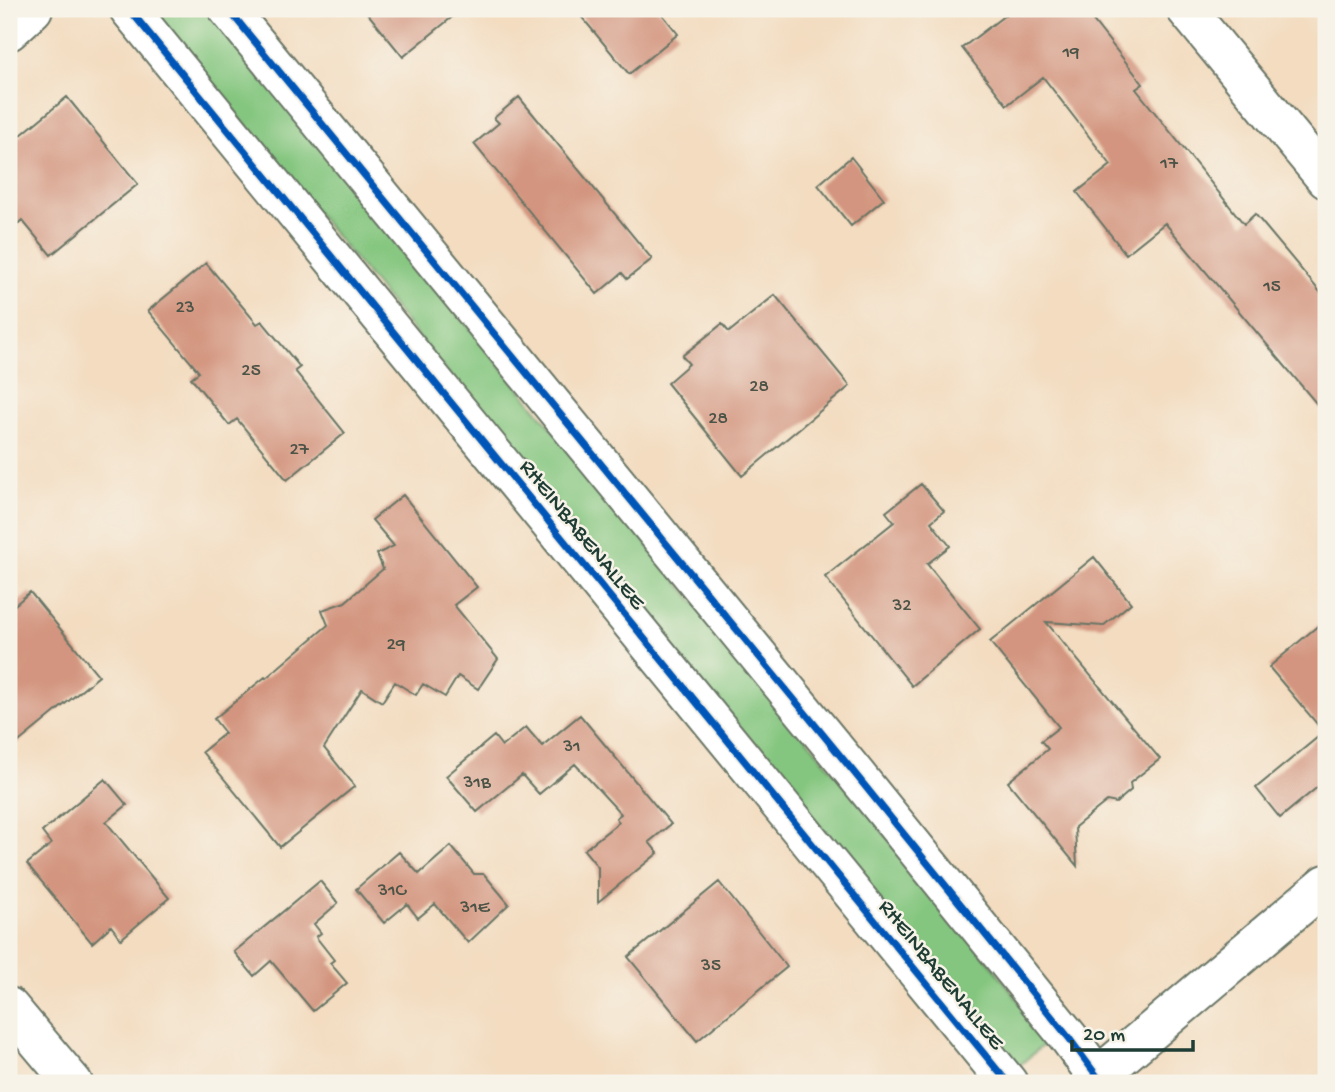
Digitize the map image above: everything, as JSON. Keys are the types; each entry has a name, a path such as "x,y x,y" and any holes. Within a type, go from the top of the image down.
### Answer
{"street":[{"path":"9,31 33,9"},
{"name":"RHEINBABENALLEE","path":"129,9 1008,1083"},
{"path":"228,9 875,798 1069,1038 1096,1081 1326,884"},
{"path":"1186,9 1326,178"},
{"path":"9,1007 73,1083"}],"green space":[{"path":"150,9 208,9 992,965 1048,1041 1016,1068"}],"building":[{"path":"364,9 462,9 403,57"},
{"path":"575,9 658,9 678,34 629,74"},
{"path":"1013,9 1084,9 1143,84 1136,89 1244,224 1255,214 1326,299 1326,415 1165,223 1126,254 1077,192 1111,165 1043,77 1007,105 962,48"},
{"path":"67,97 138,184 51,255 22,220 9,232 9,145"},
{"path":"519,97 652,259 627,279 622,273 597,294 474,144 499,123 494,118"},
{"path":"851,157 884,199 851,226 818,185"},
{"path":"206,263 257,324 262,321 300,367 295,371 345,433 287,480 237,419 229,425 191,378 199,372 148,311"},
{"path":"775,295 850,386 742,476 667,383 689,364 682,356 722,324 729,332"},
{"path":"921,484 944,511 931,522 950,546 927,564 980,629 912,686 825,577 894,522 886,512"},
{"path":"403,495 477,587 454,605 498,659 478,689 458,676 445,697 423,684 416,695 395,682 382,702 362,689 324,748 355,786 280,847 202,752 225,733 214,719 328,625 322,610 345,602 383,569 377,554 394,546 372,520"},
{"path":"1094,557 1131,603 1103,626 1046,622 1160,759 1130,783 1131,790 1116,803 1107,801 1075,827 1077,866 1008,782 1048,749 1041,741 1059,727 990,642"},
{"path":"30,592 99,676 9,750 9,610"},
{"path":"1326,619 1326,780 1280,818 1256,788 1324,732 1269,667"},
{"path":"580,715 671,824 649,842 658,853 598,902 598,867 584,850 619,822 616,818 621,814 575,764 539,794 522,775 477,812 446,776 494,736 502,746 526,727 542,746"},
{"path":"105,779 127,805 106,822 169,898 121,939 111,926 92,943 27,864 51,844 42,832"},
{"path":"451,846 474,874 484,874 509,904 468,943 435,904 418,918 407,904 384,923 356,889 399,852 419,874"},
{"path":"320,881 338,903 314,924 321,933 316,937 334,960 330,963 347,983 313,1011 271,961 254,976 234,952"},
{"path":"719,882 787,967 697,1041 628,957"}],"cycle path":[{"path":"129,9 1008,1083"},
{"path":"228,9 852,770 1069,1038 1102,1083"}]}
